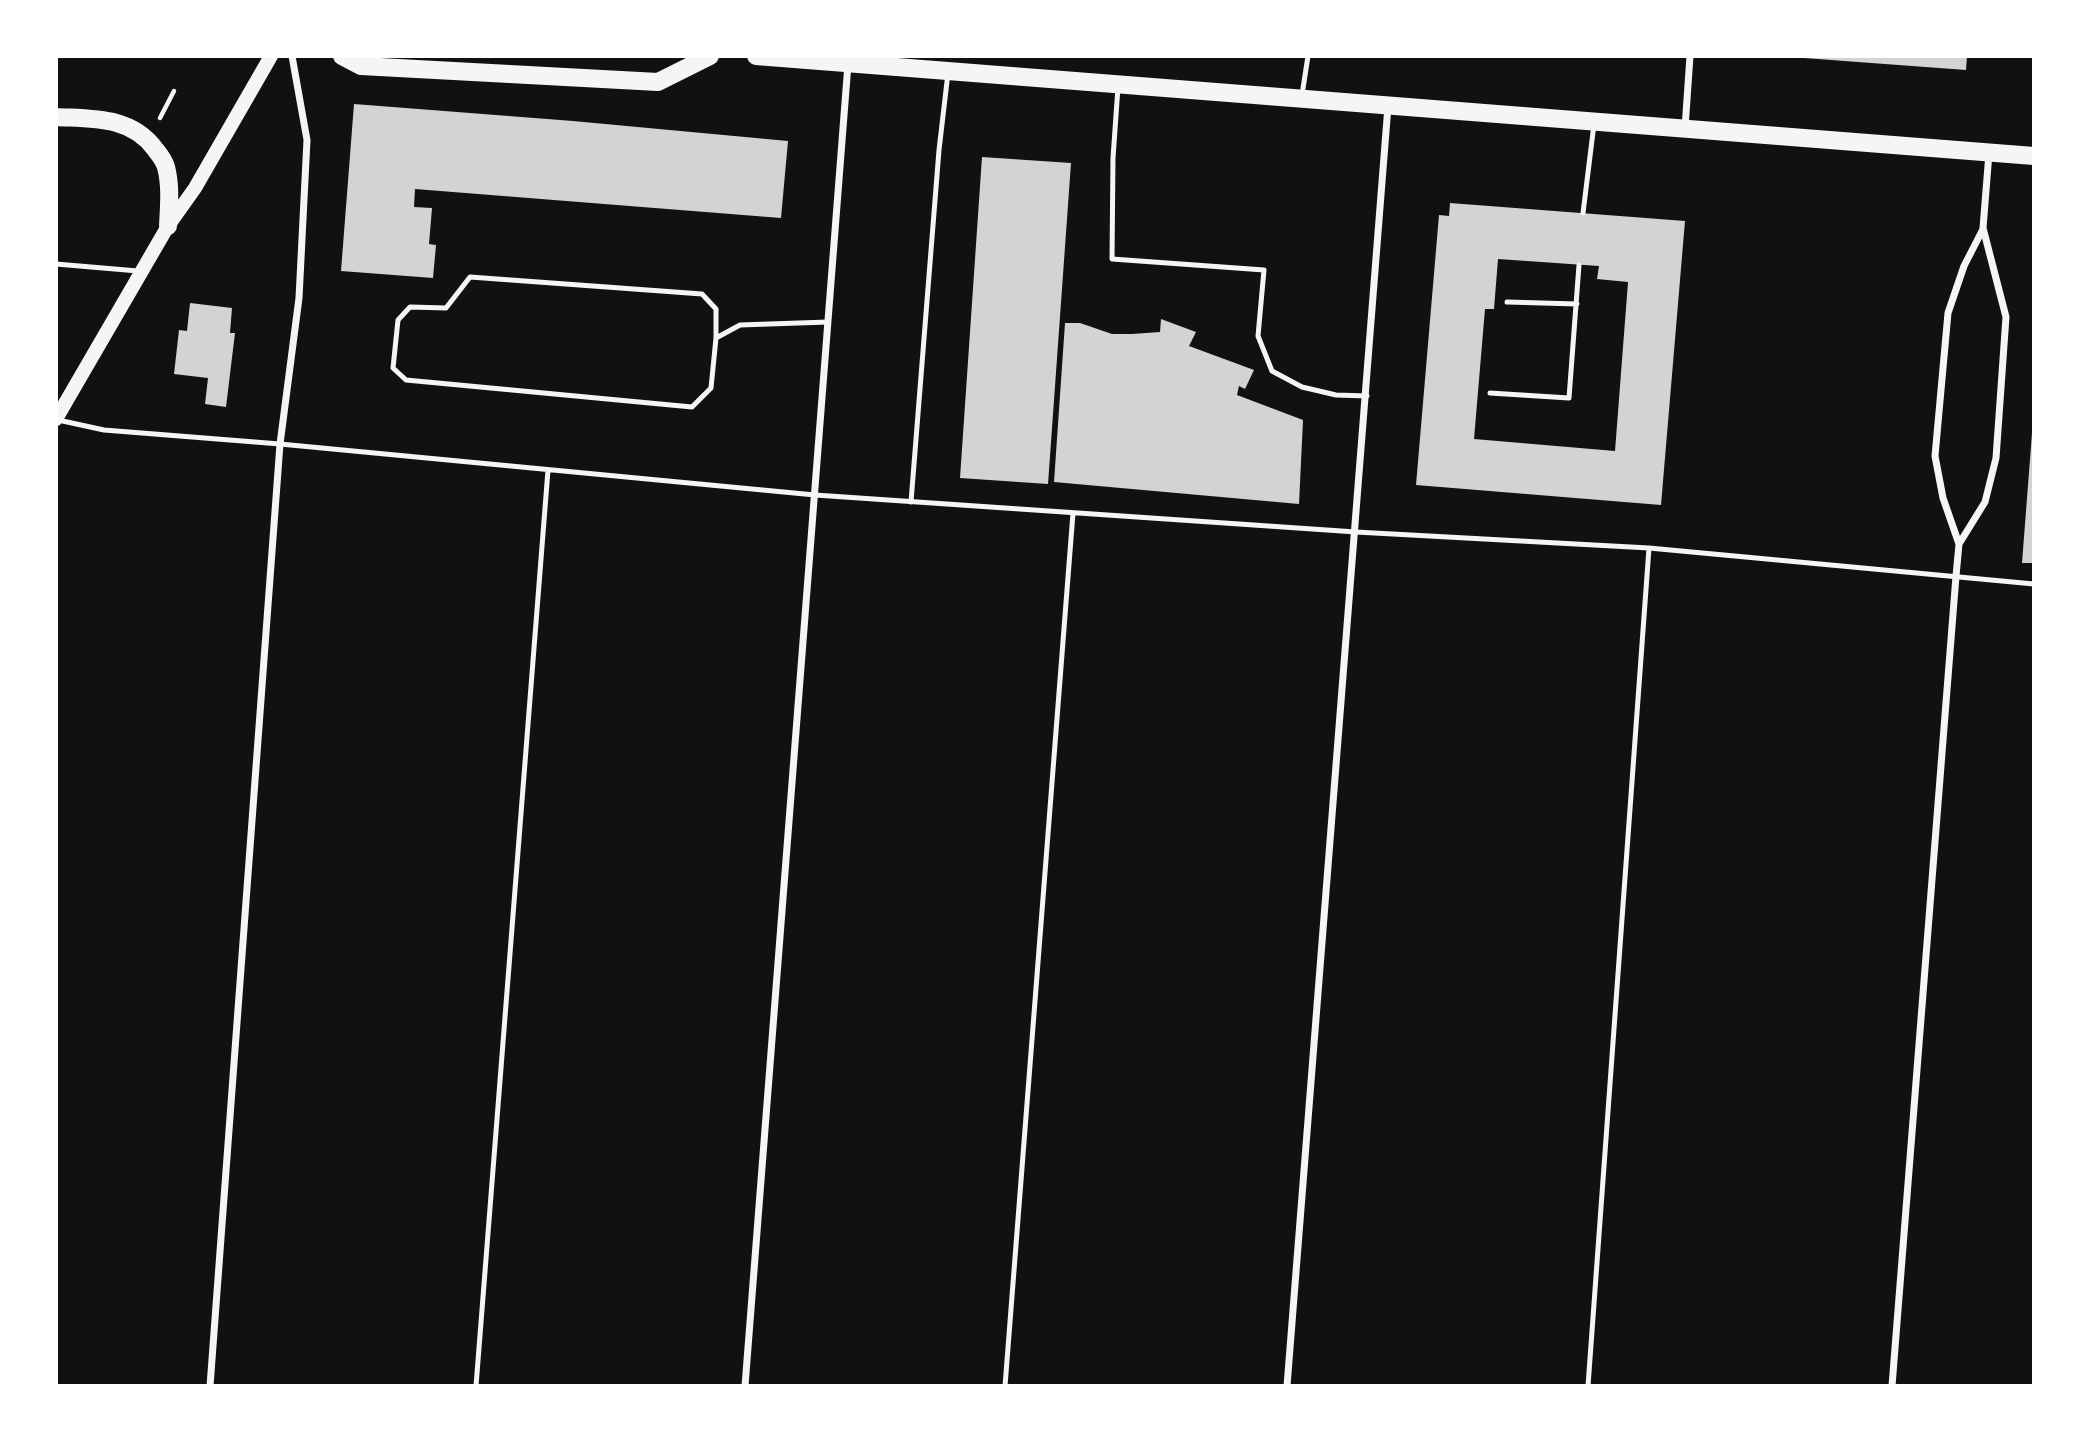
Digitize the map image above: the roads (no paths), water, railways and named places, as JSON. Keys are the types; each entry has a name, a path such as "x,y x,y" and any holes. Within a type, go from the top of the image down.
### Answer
{"main road":[{"path":"56,419 271,56"},
{"path":"342,56 361,66 658,82 710,56"},
{"path":"756,56 2034,156"},
{"path":"56,117 107,119 132,128 148,140 166,163 170,189 168,226"}],"street":[{"path":"210,1386 280,444 299,298 307,140 292,56"},
{"path":"1685,128 1690,56"},
{"path":"745,1386 849,63"},
{"path":"1287,1386 1388,105"},
{"path":"1959,544 1985,502 1997,446 2006,317 1983,228 1989,152"},
{"path":"1892,1386 1959,544 1943,498 1935,456 1948,313 1983,228"}],"lane":[{"path":"1302,98 1308,56"},
{"path":"911,502 939,150 948,70"},
{"path":"1118,84 1113,158 1112,259 1264,270 1258,336 1272,371 1302,387 1336,395 1367,396"},
{"path":"1583,213 1594,121"},
{"path":"56,264 141,272"},
{"path":"1490,393 1569,398 1579,265"},
{"path":"470,277 702,294 716,309 716,338 711,388 692,407 406,380 393,368 398,320 410,307 446,308 470,277"},
{"path":"1507,302 1577,304"},
{"path":"716,338 740,325 828,322"},
{"path":"56,419 104,430 815,495 1356,532 1649,548 2034,584"},
{"path":"476,1386 548,470"},
{"path":"1005,1386 1073,513"},
{"path":"1588,1386 1649,548"}]}
